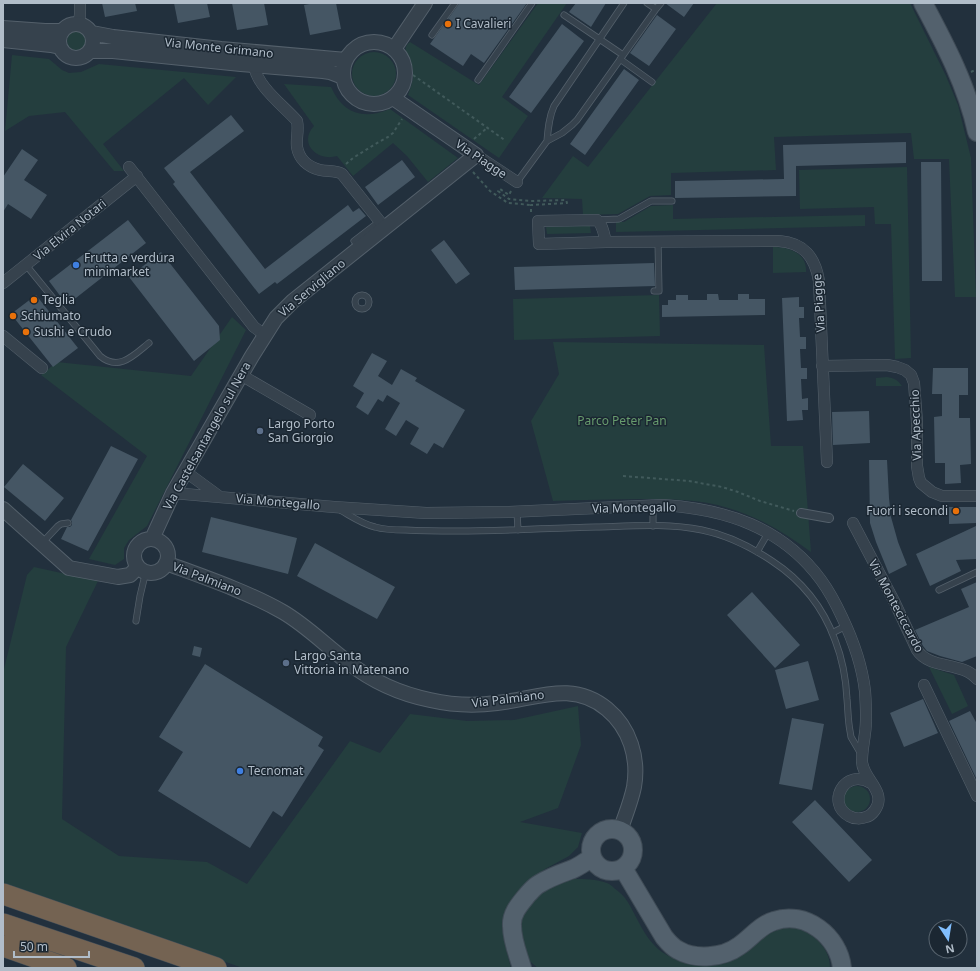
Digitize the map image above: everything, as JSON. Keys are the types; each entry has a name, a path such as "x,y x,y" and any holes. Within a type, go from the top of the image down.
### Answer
{"highway":[{"path":"3,894 216,968"},
{"path":"3,924 134,968"},
{"path":"3,946 66,968"}],"main road":[{"path":"923,3 960,76 977,132"},
{"path":"605,831 620,831 625,834 632,845 631,858 623,868 611,871 604,870 595,863 592,858 591,845 599,834 605,831"},
{"path":"524,964 515,947 512,926 514,915 518,906 539,884 575,868 592,858"},
{"path":"623,868 664,937 672,946 681,952 701,956 724,953 738,946 763,926 771,922 783,919 794,919 813,925 826,934 836,948 842,968"}],"street":[{"path":"79,24 80,3"},
{"path":"394,49 425,3"},
{"path":"3,28 45,31 62,30 70,25 84,25 92,33 94,41 90,51 86,55 77,58 72,58 63,52 60,47 59,39 62,30"},
{"name":"Via Monte Grimano","path":"92,33 113,37 221,49 346,60"},
{"path":"3,40 60,47"},
{"path":"370,42 384,44 394,49 404,65 404,83 401,88 392,98 383,103 368,104 355,98 349,92 344,83 343,76 346,60 351,53 361,45 370,42"},
{"name":"Via Monte Grimano","path":"90,51 110,51 327,71 343,76"},
{"path":"254,65 256,74 262,85 297,121 297,148 304,161 319,170 333,171 342,174 383,224"},
{"name":"Via Piagge","path":"392,98 471,159 517,182"},
{"name":"Via Servigliano","path":"265,335 276,318 293,301 383,224 471,159"},
{"path":"130,167 254,327 265,335"},
{"name":"Via Elvira Notari","path":"3,283 137,176"},
{"path":"538,221 598,221 606,242"},
{"name":"Via Piagge","path":"538,221 539,244 779,241 794,244 805,250 810,255 814,262 819,281 822,366"},
{"name":"Via Castelsantangelo sul Nera","path":"152,539 173,493 265,335"},
{"path":"3,336 42,368"},
{"name":"Via Apecchio","path":"822,366 887,365 897,367 906,372 912,378 915,387 917,466 921,482 932,492 942,496 977,496"},
{"path":"822,366 827,462"},
{"path":"241,375 310,415"},
{"name":"Via Montegallo","path":"186,472 221,497"},
{"name":"Via Montegallo","path":"173,493 334,507 433,513 517,512 680,506 714,512 754,525 791,549 817,574 827,588 856,650 862,673 866,723 862,760 865,772 871,783 876,788 879,801 877,808 873,813 861,819 848,816 843,812 838,800 842,787 862,760"},
{"path":"3,509 69,568 118,577 130,575 142,569"},
{"path":"801,513 830,518"},
{"name":"Via Monteciccardo","path":"853,523 894,601 918,652 925,659 968,672 977,679"},
{"path":"152,539 158,540 166,548 168,553 166,563 159,571 153,572 142,569 134,557 135,551 142,542 152,539"},
{"name":"Via Palmiano","path":"166,563 280,610 307,628 349,664 389,687 415,697 446,703 474,705 496,704 552,693 566,693 582,696 598,703 613,714 623,726 630,741 636,767 631,798 620,831"},
{"path":"924,685 977,796"},
{"path":"846,782 859,778 871,783"}],"lane":[{"path":"432,35 455,3"},
{"path":"478,80 532,3"},
{"path":"547,141 549,122 553,108 624,3"},
{"path":"647,3 656,9"},
{"path":"517,182 547,141 562,133 575,123 661,3"},
{"path":"564,15 600,39 652,82"},
{"path":"594,220 619,219 651,201 672,201"},
{"path":"354,242 383,224"},
{"path":"654,291 659,291 658,242"},
{"path":"26,265 104,360 113,363 126,360 149,343"},
{"path":"653,506 653,526"},
{"name":"Via Montegallo","path":"334,507 362,522 383,529 442,531 623,526 679,527 703,530 731,540 757,552 785,570 802,586 823,614 838,648 847,690 851,737 862,760"},
{"path":"517,512 518,530"},
{"path":"41,543 58,526 68,523"},
{"path":"757,552 768,533"},
{"path":"136,622 142,569"},
{"path":"939,590 977,572"},
{"path":"832,633 846,626"}],"path":[{"path":"413,75 506,141"},
{"path":"343,166 393,133 403,118"},
{"path":"474,140 487,128"},
{"path":"471,159 490,191 508,203 531,205 532,221 538,221"},
{"name":"Via Piagge","path":"517,182 509,195 500,189 498,191 509,199 531,201 566,200 567,203 531,205"},
{"path":"623,476 689,481 722,487 760,501 801,513"}],"green space":[{"path":"538,3 567,3 502,97 528,116 499,158 408,95 412,83 413,73 411,62 406,52 406,47 410,42 479,85"},
{"path":"717,3 910,3 946,76 958,105 971,158 976,297 955,297 949,159 914,159 911,133 774,137 776,170 671,173 671,195 650,196 618,214 583,215 582,199 542,198 573,156 588,167"},
{"path":"77,31 84,34 87,41 84,48 77,51 70,48 67,41 70,34"},
{"path":"370,52 378,52 390,58 396,70 396,78 390,90 378,96 370,96 358,90 352,78 352,70 358,58"},
{"path":"12,55 49,59 62,70 69,73 81,72 99,64 236,77 208,105 184,78 103,144 124,171 114,171 65,112 29,116 5,131"},
{"path":"284,84 331,87 341,103 348,109 363,114 371,114 390,109 458,158 428,182 407,156 393,143 353,176 337,156 323,156 312,150 308,139 314,126"},
{"path":"907,167 911,358 895,359 891,224 875,224 874,207 800,209 799,170"},
{"path":"673,205 673,219 865,215 865,226 616,232 616,222 624,222 651,206"},
{"path":"590,226 591,233 547,234 546,227"},
{"path":"773,247 785,248 796,252 804,260 806,272 773,273"},
{"path":"659,295 660,336 514,340 513,299"},
{"path":"232,317 246,330 147,526 129,540 124,548 124,559 115,565 89,559 147,456 41,375 57,362 191,376"},
{"name":"Parco Peter Pan","path":"553,342 764,345 771,446 803,446 811,552 791,538 761,521 739,512 707,503 663,499 553,501 531,421 559,374"},
{"path":"887,377 896,380 902,386 876,386 876,378"},
{"path":"34,567 98,581 66,647 62,819 119,856 207,862 247,884 350,741 380,753 410,714 467,721 514,720 578,706 581,745 558,808 520,822 582,833 578,847 569,856 545,869 528,884 504,936 511,968 243,968 3,885 3,673 27,575"},
{"path":"929,667 954,675 968,706 952,714"},
{"path":"857,786 866,790 870,799 866,808 857,812 848,808 844,799 848,790"},
{"path":"574,879 595,880 611,885 625,898 643,931 655,946 667,955 679,960 702,966 720,964 737,956 769,934 780,929 791,927 803,930 819,942 828,956 830,968 538,968 529,960 525,950 520,929 523,916 534,900 548,888 557,883"}],"building":[{"path":"102,3 135,3 137,11 105,17"},
{"path":"174,3 207,3 210,17 178,23"},
{"path":"232,3 264,3 268,25 237,30"},
{"path":"315,3 336,3 341,29 310,35 304,5"},
{"path":"459,3 527,3 484,63 471,54 463,66 430,44"},
{"path":"576,3 606,3 591,27 569,12"},
{"path":"665,3 694,3 684,17"},
{"path":"657,15 676,29 649,66 630,53"},
{"path":"562,24 584,41 531,113 509,97"},
{"path":"624,69 639,80 585,155 570,144"},
{"path":"231,115 244,131 190,172 265,269 348,205 353,212 359,208 366,216 277,284 275,282 259,294 173,184 175,182 164,168"},
{"path":"906,142 906,163 796,166 796,196 675,198 675,181 784,179 783,145"},
{"path":"22,149 38,160 24,180 47,195 31,219 8,204 3,212 3,177"},
{"path":"402,160 415,177 378,205 365,187"},
{"path":"921,162 941,162 942,281 922,281"},
{"path":"128,220 146,243 67,305 49,281"},
{"path":"444,240 470,274 456,284 431,250"},
{"path":"161,252 219,326 220,340 194,361 129,277"},
{"path":"654,263 655,286 515,290 514,267"},
{"path":"707,294 718,294 719,300 738,300 738,294 749,294 749,299 765,299 765,315 662,317 662,305 668,305 668,300 676,300 676,295 688,295 688,300 707,300"},
{"path":"36,295 78,348 53,367 11,314"},
{"path":"799,297 799,307 804,307 804,318 799,318 800,337 806,337 806,349 800,349 801,368 807,368 807,379 801,379 802,399 808,398 808,410 802,410 803,420 787,421 782,298"},
{"path":"372,353 387,361 378,376 392,385 401,369 417,378 415,381 465,410 443,448 434,443 427,454 410,444 419,428 406,420 396,436 385,429 400,403 387,395 383,402 378,399 368,415 356,407 364,393 353,386"},
{"path":"933,368 968,368 968,395 959,395 959,418 970,418 971,464 960,465 961,483 945,484 945,463 935,463 934,417 942,416 942,394 932,394"},
{"path":"869,411 870,443 833,445 832,412"},
{"path":"111,446 138,459 88,551 61,539 67,527 72,525 71,520"},
{"path":"869,460 887,460 891,517 898,542 907,565 889,574 870,523"},
{"path":"23,464 64,498 45,521 4,487"},
{"path":"949,507 976,507 976,523 949,524"},
{"path":"211,517 297,538 288,574 202,552"},
{"path":"976,526 976,559 956,560 961,571 930,586 916,554"},
{"path":"315,543 395,587 377,619 297,576"},
{"path":"977,582 977,656 962,662 927,651 915,630 969,607 961,589"},
{"path":"752,592 800,645 775,668 727,615"},
{"path":"194,646 202,648 200,657 192,655"},
{"path":"808,661 819,700 786,709 775,670"},
{"name":"Tecnomat","path":"205,664 323,737 318,746 324,750 282,817 273,811 250,848 158,791 183,752 159,737"},
{"path":"923,699 938,733 904,747 890,713"},
{"path":"970,711 977,724 977,780 949,721"},
{"path":"792,718 824,724 812,790 779,784"},
{"path":"815,800 872,860 849,882 792,822"}],"place":[{"name":"I Cavalieri","path":"448,24"},
{"name":"Frutta e verdura minimarket","path":"76,265"},
{"name":"Teglia","path":"34,300"},
{"name":"Schiumato","path":"13,316"},
{"name":"Sushi e Crudo","path":"26,332"},
{"name":"Largo Porto San Giorgio","path":"260,431"},
{"name":"Fuori i secondi","path":"956,511"},
{"name":"Largo Santa Vittoria in Matenano","path":"286,663"},
{"name":"Tecnomat","path":"240,771"}]}
